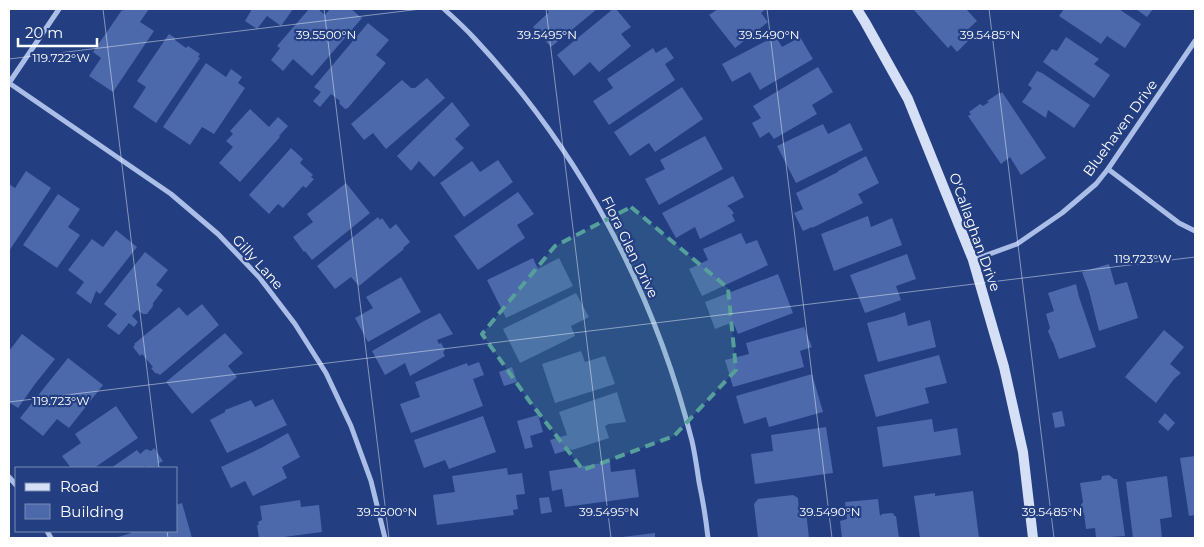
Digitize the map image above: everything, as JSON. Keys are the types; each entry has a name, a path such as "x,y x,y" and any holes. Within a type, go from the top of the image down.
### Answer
{"street":[{"path":"9,83 59,9"},
{"name":"Flora Glen Drive","path":"444,9 474,38 525,97 568,155 604,216 640,287 671,367 692,442 708,538"},
{"name":"O'Callaghan Drive","path":"857,9 908,99 973,260 1004,367 1023,452 1033,538"},
{"name":"Bluehaven Drive","path":"973,260 1018,244 1062,213 1096,184 1195,41"},
{"name":"Gilly Lane","path":"9,83 172,194 218,234 259,277 296,324 326,373 351,426 371,481 385,538"},
{"path":"1108,169 1179,223 1195,231"}],"highlighted area":[{"path":"631,207 728,288 736,370 674,436 583,470 530,402 482,334 555,246"}],"building":[{"path":"124,9 149,9 140,22 154,31 113,92 89,76 101,58 93,52"},
{"path":"252,9 293,9 281,26 267,16 257,29 245,21"},
{"path":"309,9 318,9 325,15 330,9 351,9 362,18 312,76 293,59 283,71 271,60 280,48 277,46"},
{"path":"546,9 597,9 551,47 533,27 549,12"},
{"path":"613,9 616,9 631,27 621,34 631,46 599,72 590,62 574,76 557,55"},
{"path":"718,9 766,9 761,13 768,22 735,48 709,15"},
{"path":"915,9 966,9 977,21 966,31 972,37 957,52 951,45 948,48"},
{"path":"1064,9 1119,9 1141,24 1125,48 1107,36 1101,44 1059,16"},
{"path":"1136,9 1153,9 1147,17"},
{"path":"368,23 389,40 376,55 386,63 348,108 345,109 339,103 340,101 331,94 320,107 313,101 321,92 314,87"},
{"path":"169,34 186,48 188,46 200,54 198,57 200,58 156,123 133,107 146,87 137,81"},
{"path":"775,35 782,47 800,37 813,59 760,90 750,72 732,82 722,64"},
{"path":"1066,37 1099,59 1094,64 1110,75 1094,98 1043,62 1052,49 1057,51"},
{"path":"666,47 674,58 665,64 675,80 609,125 593,101 613,88 607,79 653,48 656,53"},
{"path":"206,63 226,77 231,69 242,77 238,83 245,88 214,134 202,127 190,145 163,127"},
{"path":"818,67 833,92 812,105 817,114 774,139 769,132 760,138 752,123 761,118 753,106"},
{"path":"1037,71 1090,105 1074,128 1048,110 1046,118 1022,102 1032,88 1028,85"},
{"path":"427,78 445,98 386,149 373,133 364,140 351,124 402,80 411,88 415,88"},
{"path":"682,87 703,119 655,152 649,143 630,156 614,132"},
{"path":"1002,92 1046,158 1021,175 1010,157 1001,164 968,116 971,114 969,112 980,104 983,106 989,102 987,101"},
{"path":"452,102 470,125 455,139 464,148 434,177 419,161 411,171 397,156"},
{"path":"250,109 269,127 278,117 288,126 240,182 219,163 233,147 226,141 233,134 230,131"},
{"path":"850,123 863,150 796,183 777,146 823,124 828,134"},
{"path":"705,136 723,169 659,205 645,179 665,169 660,160"},
{"path":"291,148 303,159 300,163 313,175 311,177 314,179 306,188 303,186 283,208 278,204 269,214 249,195"},
{"path":"866,156 879,183 858,194 863,203 803,231 794,213 803,209 796,193"},
{"path":"498,160 513,182 464,217 440,183 472,161 480,172"},
{"path":"26,171 51,188 9,251 9,184 15,188"},
{"path":"733,176 744,197 727,206 734,213 732,215 735,221 700,239 695,227 676,238 662,213"},
{"path":"346,183 370,213 312,260 293,237 313,222 307,214"},
{"path":"518,192 534,214 517,225 525,238 478,270 454,236"},
{"path":"58,194 80,209 68,227 80,235 57,268 23,245"},
{"path":"868,216 871,227 892,218 902,245 834,271 821,234"},
{"path":"378,217 380,220 382,218 390,229 396,224 410,242 359,286 351,277 335,289 317,266"},
{"path":"116,230 137,247 100,294 96,291 91,304 76,293 84,282 68,270 92,239 103,247"},
{"path":"741,233 746,244 757,240 768,265 702,296 689,269 708,260 703,249"},
{"path":"145,252 168,270 156,285 163,290 147,314 137,310 132,316 138,322 134,327 129,323 119,335 107,326 117,314 104,304"},
{"path":"907,254 916,279 896,286 901,300 865,313 850,275"},
{"path":"533,258 538,269 559,258 573,286 506,318 487,280"},
{"path":"1109,264 1115,285 1127,282 1138,318 1099,331 1082,272"},
{"path":"778,274 793,313 738,334 733,322 715,329 705,302"},
{"path":"401,277 421,312 368,342 355,318 373,308 366,297"},
{"path":"1076,284 1096,347 1059,359 1048,331 1050,328 1046,314 1054,311 1048,293"},
{"path":"576,293 589,317 571,326 575,336 520,363 503,329"},
{"path":"202,304 219,325 160,375 156,374 151,368 153,367 142,354 140,356 133,347 134,344 179,307 187,316"},
{"path":"905,312 908,326 930,320 936,347 878,362 867,323"},
{"path":"440,313 453,334 437,340 445,350 443,352 445,356 410,376 405,363 385,375 372,351"},
{"path":"804,327 812,347 800,351 804,367 733,387 725,360 749,354 746,343"},
{"path":"1164,330 1184,347 1170,364 1181,373 1174,379 1156,403 1125,377"},
{"path":"225,333 243,353 228,366 237,377 192,414 166,382"},
{"path":"22,334 55,359 18,408 9,402 9,351"},
{"path":"581,351 585,362 605,356 615,384 555,403 542,364"},
{"path":"939,355 947,383 925,388 929,403 876,417 864,375"},
{"path":"68,358 103,385 69,428 57,419 43,436 20,418"},
{"path":"479,362 484,375 473,379 483,406 411,433 400,404 420,397 415,382 467,363 468,366"},
{"path":"512,367 517,382 504,386 499,372"},
{"path":"812,374 823,412 769,427 766,417 744,424 736,396"},
{"path":"617,392 626,422 605,426 609,438 555,454 550,440 567,435 559,412"},
{"path":"273,399 287,425 227,453 210,420 225,412 225,410 251,400 255,407"},
{"path":"116,406 138,438 95,467 70,467 62,456 81,443 75,434"},
{"path":"1062,411 1065,426 1055,428 1052,413"},
{"path":"1165,413 1175,423 1168,431 1158,422"},
{"path":"538,415 543,432 530,436 533,447 525,449 517,421"},
{"path":"483,416 496,452 449,469 445,460 424,468 414,440"},
{"path":"932,419 934,432 957,428 961,455 883,467 877,427"},
{"path":"826,427 833,473 755,484 751,454 773,451 771,435"},
{"path":"288,433 300,457 282,467 287,478 253,496 245,481 231,488 221,467"},
{"path":"154,448 163,461 158,464 160,467 112,467 137,450 140,454 146,449 151,451"},
{"path":"1195,456 1195,515 1189,516 1180,458"},
{"path":"610,462 611,472 635,469 639,497 565,507 562,489 552,491 549,471"},
{"path":"507,468 508,475 522,473 525,494 516,495 518,509 513,510 514,515 437,525 433,495 455,492 452,476"},
{"path":"1109,475 1117,479 1125,536 1096,538 1095,528 1086,529 1084,513 1081,512 1083,502 1080,483 1101,480 1102,476"},
{"path":"1167,476 1172,517 1160,519 1162,538 1133,538 1126,482"},
{"path":"973,491 979,538 920,538 914,496 935,493 935,496"},
{"path":"793,495 798,498 799,512 806,511 809,538 758,538 754,504 758,499"},
{"path":"549,497 552,512 541,514 539,498"},
{"path":"878,499 880,516 891,513 896,516 899,538 842,538 840,521 847,519 845,502"},
{"path":"300,500 301,507 319,505 322,532 276,538 259,538 257,525 262,520 260,506"},
{"path":"182,503 192,538 115,538 130,532 178,532 178,504"},
{"path":"655,533 655,538 622,538 622,537"}]}
